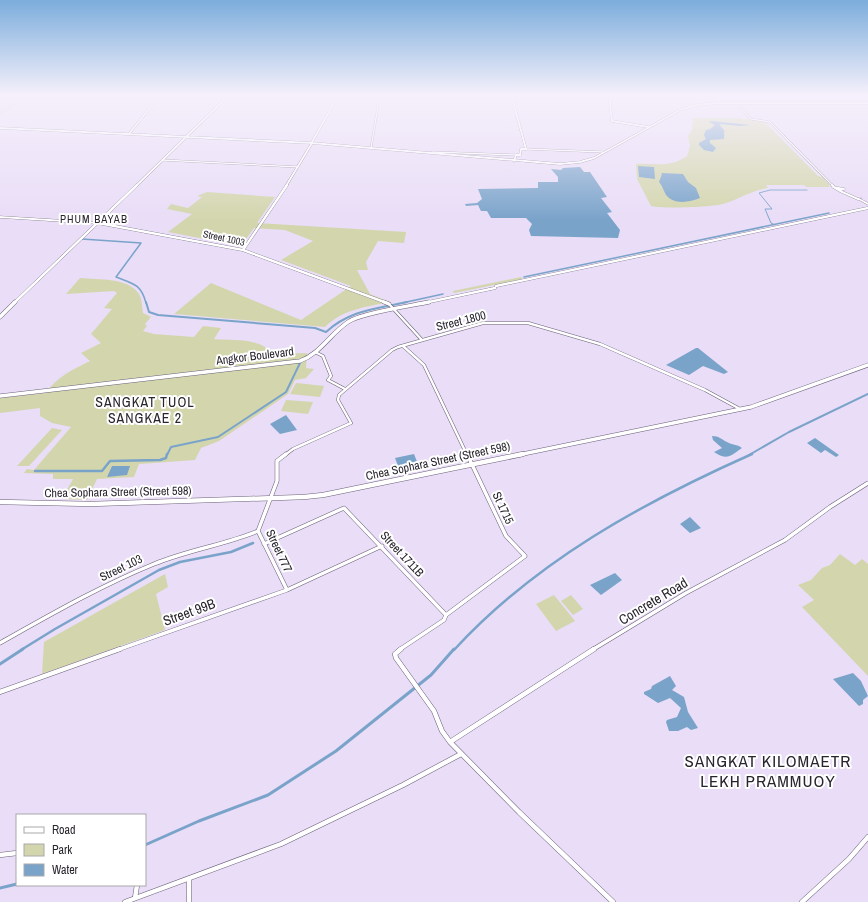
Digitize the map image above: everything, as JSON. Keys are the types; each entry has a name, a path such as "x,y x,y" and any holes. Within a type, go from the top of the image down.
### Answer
{"main road":[{"path":"169,136 312,142 552,164 580,162 594,158 632,136"},
{"path":"243,250 298,167 315,136"},
{"path":"514,161 516,155 520,155 521,149 526,149 522,136"},
{"path":"0,318 187,137"},
{"path":"514,161 566,163 587,160 620,143"},
{"name":"Angkor Boulevard","path":"0,395 296,360 309,357 352,319 391,307 473,292 868,208"},
{"name":"Street 1003","path":"98,222 243,250 391,307"},
{"name":"Chea Sophara Street (Street 598)","path":"0,501 102,503 322,495 757,405 868,364"}],"street":[{"path":"371,148 373,136"},
{"path":"785,136 834,187 834,189 863,200"},
{"path":"786,136 838,186 854,196"},
{"path":"526,149 603,152"},
{"path":"427,153 459,152 516,155"},
{"path":"162,160 298,167"},
{"path":"834,187 838,186"},
{"path":"840,191 844,190"},
{"name":"Street 1003","path":"0,217 98,222"},
{"name":"Street 1003","path":"391,307 422,340"},
{"name":"Street 1800","path":"345,389 392,350 485,322 519,322 537,325 600,344 705,390 739,408"},
{"path":"403,346 424,365 472,463"},
{"path":"270,497 277,481 277,463 280,458 293,449 351,423 338,400 345,389 328,380 331,376 323,356 314,352"},
{"name":"St 1715","path":"446,615 525,556 506,536 472,463"},
{"name":"Concrete Road","path":"450,742 610,639 686,593 786,540 838,501 868,483"},
{"name":"Street 777","path":"270,497 258,526 258,532 286,590"},
{"name":"Street 1711B","path":"264,544 342,508 382,546 446,615"},
{"name":"Street 103","path":"0,643 94,592 147,566 170,558 243,538 258,532"},
{"name":"Street 99B","path":"0,692 286,590 382,546"},
{"path":"446,615 444,620 395,654 434,711 442,731 450,742 613,902"},
{"path":"125,902 265,851 308,832 403,785 461,754"},
{"path":"802,902 849,859 868,837"},
{"path":"0,855 16,853"},
{"path":"188,879 189,902"},
{"path":"136,898 137,886"}],"green space":[{"path":"688,136 779,136 818,176 822,177 830,185 829,187 806,187 804,185 766,185 768,188 723,204 687,207 651,206 637,179 636,164 668,164 681,160 687,156 690,146"},
{"path":"207,192 275,197 257,223 406,232 404,243 378,241 366,262 368,270 357,270 370,294 390,302 347,312 339,316 325,327 174,314 211,283 301,320 351,286 281,260 313,241 285,230 254,228 241,246 168,232 192,214 167,209 171,204 188,208 202,197 197,196"},
{"path":"521,277 523,279 454,293 453,291"},
{"path":"80,278 112,280 128,285 134,289 140,296 143,313 151,317 145,324 147,326 143,331 154,334 194,337 203,326 221,328 214,339 254,342 267,349 272,354 307,353 306,368 314,369 306,378 295,380 288,394 219,441 201,448 195,460 139,464 134,477 97,479 87,500 62,499 73,479 53,479 53,474 24,473 27,469 34,470 71,427 52,423 40,416 40,408 0,413 0,398 46,393 60,378 90,361 81,353 101,343 91,334 112,309 104,308 117,293 114,291 66,294"},
{"path":"296,383 324,386 320,397 290,394"},
{"path":"286,400 313,402 308,414 281,411"},
{"path":"52,428 62,430 29,466 17,466"},
{"path":"840,554 855,565 862,559 868,564 868,676 802,607 814,600 798,585 811,580 822,568 830,565"},
{"path":"165,574 168,587 156,594 165,630 42,674 44,642"},
{"path":"554,595 575,621 556,631 536,604"},
{"path":"571,595 583,609 573,615 561,601"}],"water":[{"path":"705,136 724,136 724,139 710,140 710,143 716,148 713,152 704,150 699,145 699,143 706,139"},
{"path":"638,166 654,167 655,179 639,177"},
{"path":"580,167 584,172 590,172 607,197 601,198 612,212 607,213 620,230 618,238 531,236 529,230 532,224 526,218 491,218 487,211 481,211 478,205 466,206 465,204 477,203 482,199 478,189 538,188 538,182 558,182 558,177 551,169 561,170 563,168"},
{"path":"661,173 683,174 688,182 696,188 700,198 683,202 670,199 659,182"},
{"path":"696,348 728,372 724,374 703,366 689,375 666,365"},
{"path":"286,415 297,430 280,434 270,424"},
{"path":"712,436 718,437 742,448 726,457 719,455 714,452 722,448 713,440"},
{"path":"815,438 839,455 836,457 825,450 821,453 807,443"},
{"path":"414,454 419,467 400,471 395,458"},
{"path":"112,466 130,466 127,475 107,477"},
{"path":"690,517 701,528 690,533 680,524"},
{"path":"615,573 622,580 601,595 590,585"},
{"path":"853,673 861,681 868,696 863,700 863,704 859,706 833,679"},
{"path":"670,676 676,686 672,690 684,697 688,712 698,728 691,730 687,727 678,731 669,731 666,722 667,720 677,717 681,708 670,698 658,703 644,694 644,692 651,689 652,686"}],"waterway":[{"path":"775,225 771,223 765,209 772,209 759,193 770,190 807,190"},
{"path":"524,277 829,213"},
{"path":"82,239 141,243 116,277 128,281 139,288 146,303"},
{"path":"402,303 443,294"},
{"path":"146,302 149,312 158,315 315,328 326,332 344,319 364,311 407,302"},
{"path":"167,455 171,447 218,437 286,392 300,363"},
{"path":"749,455 789,432 868,394"},
{"path":"35,471 102,471 110,461 160,460 166,458 167,454"},
{"path":"454,650 486,618 520,589 555,562 592,537 671,493 752,454"},
{"path":"21,650 159,570 180,562 231,552 253,543"},
{"path":"0,664 23,649"},
{"path":"146,845 199,821 268,795 336,751 431,675 454,649"},
{"path":"0,888 16,884"}],"district":[{"name":"PHUM BAYAB","path":"94,219"},
{"name":"SANGKAT TUOL SANGKAE 2","path":"145,410"},
{"name":"SANGKAT KILOMAETR LEKH PRAMMUOY","path":"768,770"}]}
